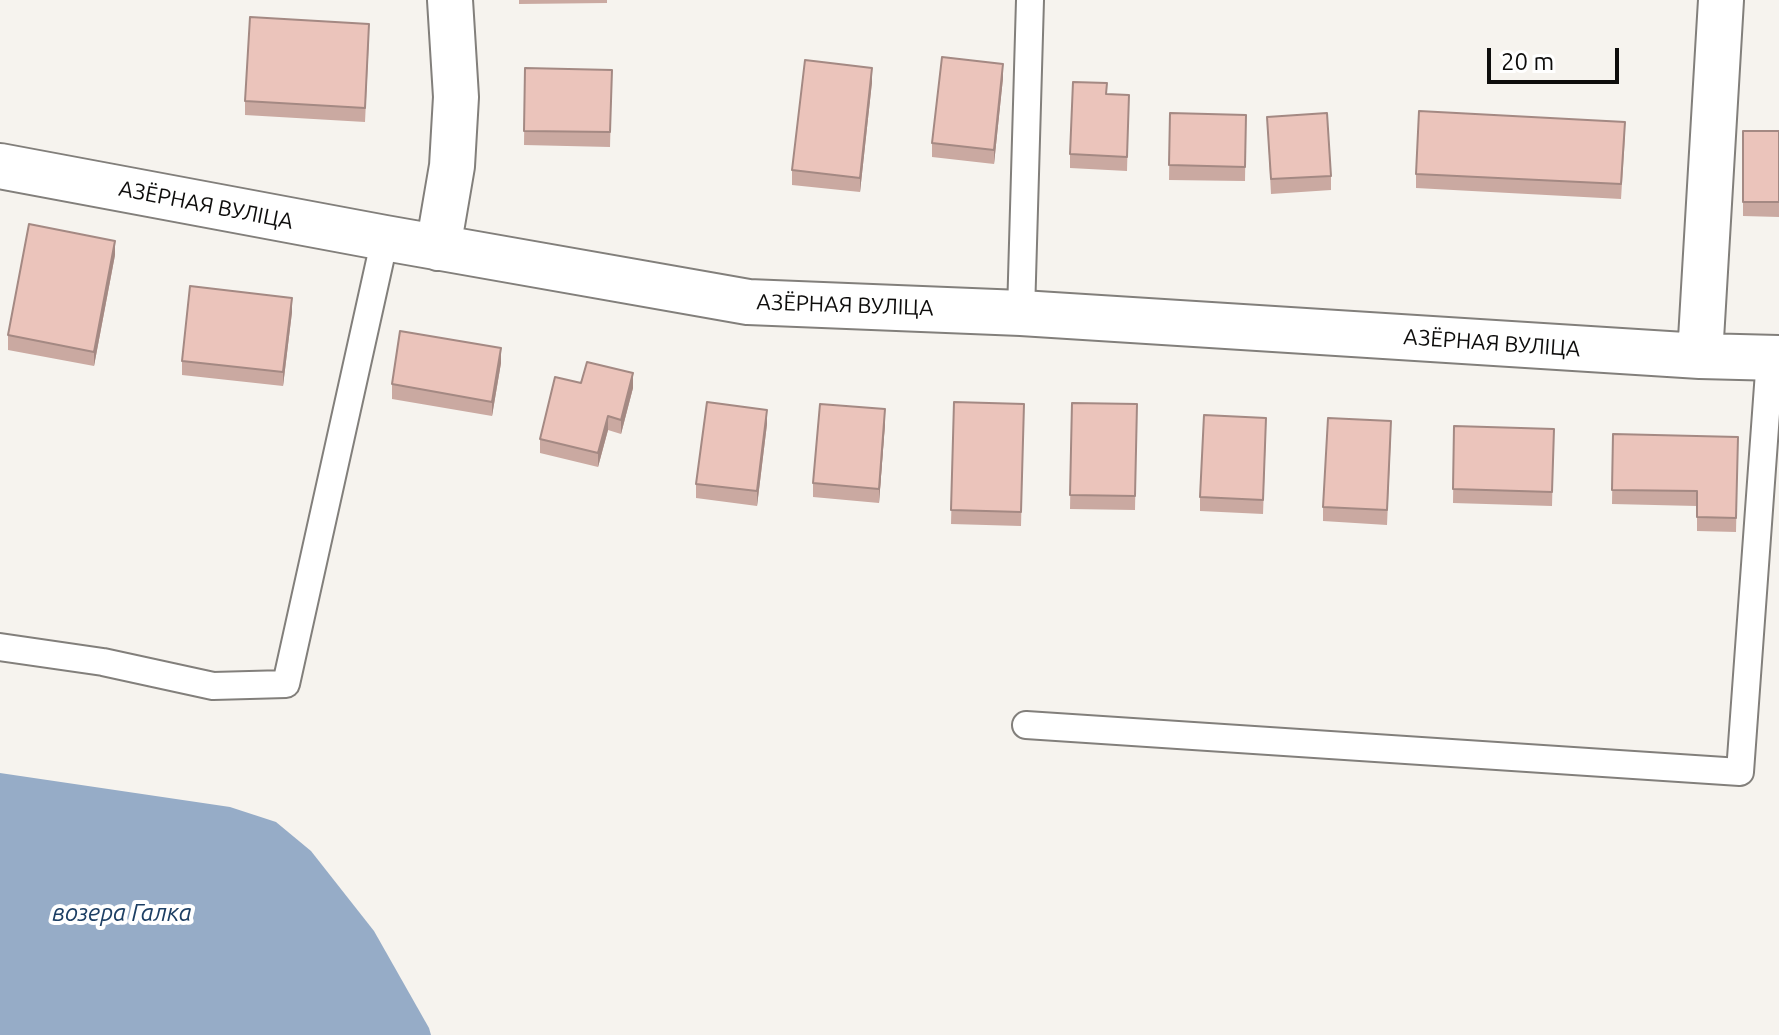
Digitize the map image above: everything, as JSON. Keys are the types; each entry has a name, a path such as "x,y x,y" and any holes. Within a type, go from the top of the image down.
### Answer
{"street":[{"path":"438,248 452,166 456,97 450,0"},
{"path":"1700,356 1721,0"},
{"name":"АЗЁРНАЯ ВУЛІЦА","path":"0,166 748,302 1021,313 1700,356 1775,358"}],"lane":[{"path":"1021,313 1030,0"},
{"path":"0,647 103,662 213,686 286,684 385,238"},
{"path":"1026,725 1740,772 1775,358"}],"water":[{"name":"возера Галка","path":"0,773 230,807 276,822 311,851 374,931 431,1035 0,1035"}],"building":[{"path":"250,17 369,24 365,108 245,101"},
{"path":"942,57 1003,64 994,150 932,143"},
{"path":"805,60 872,68 860,178 792,170"},
{"path":"525,68 612,70 610,132 524,131"},
{"path":"1073,82 1107,83 1106,94 1129,95 1127,157 1070,154"},
{"path":"1419,111 1625,122 1621,184 1416,174"},
{"path":"1170,113 1246,115 1245,167 1169,165"},
{"path":"1327,113 1331,176 1271,179 1267,117"},
{"path":"1743,131 1779,131 1779,202 1743,202"},
{"path":"29,224 115,241 94,352 8,335"},
{"path":"190,286 292,298 283,372 182,361"},
{"path":"400,331 501,348 492,402 392,384"},
{"path":"587,362 633,373 621,420 608,416 598,453 540,439 555,377 581,383"},
{"path":"707,402 767,410 757,491 696,484"},
{"path":"954,402 1024,404 1021,512 951,510"},
{"path":"1072,403 1137,404 1135,496 1070,495"},
{"path":"820,404 885,409 879,489 813,483"},
{"path":"1204,415 1266,418 1263,500 1200,497"},
{"path":"1328,418 1391,421 1387,510 1323,507"},
{"path":"1454,426 1554,429 1552,492 1453,489"},
{"path":"1613,434 1738,437 1736,518 1697,517 1697,491 1612,490"}]}
